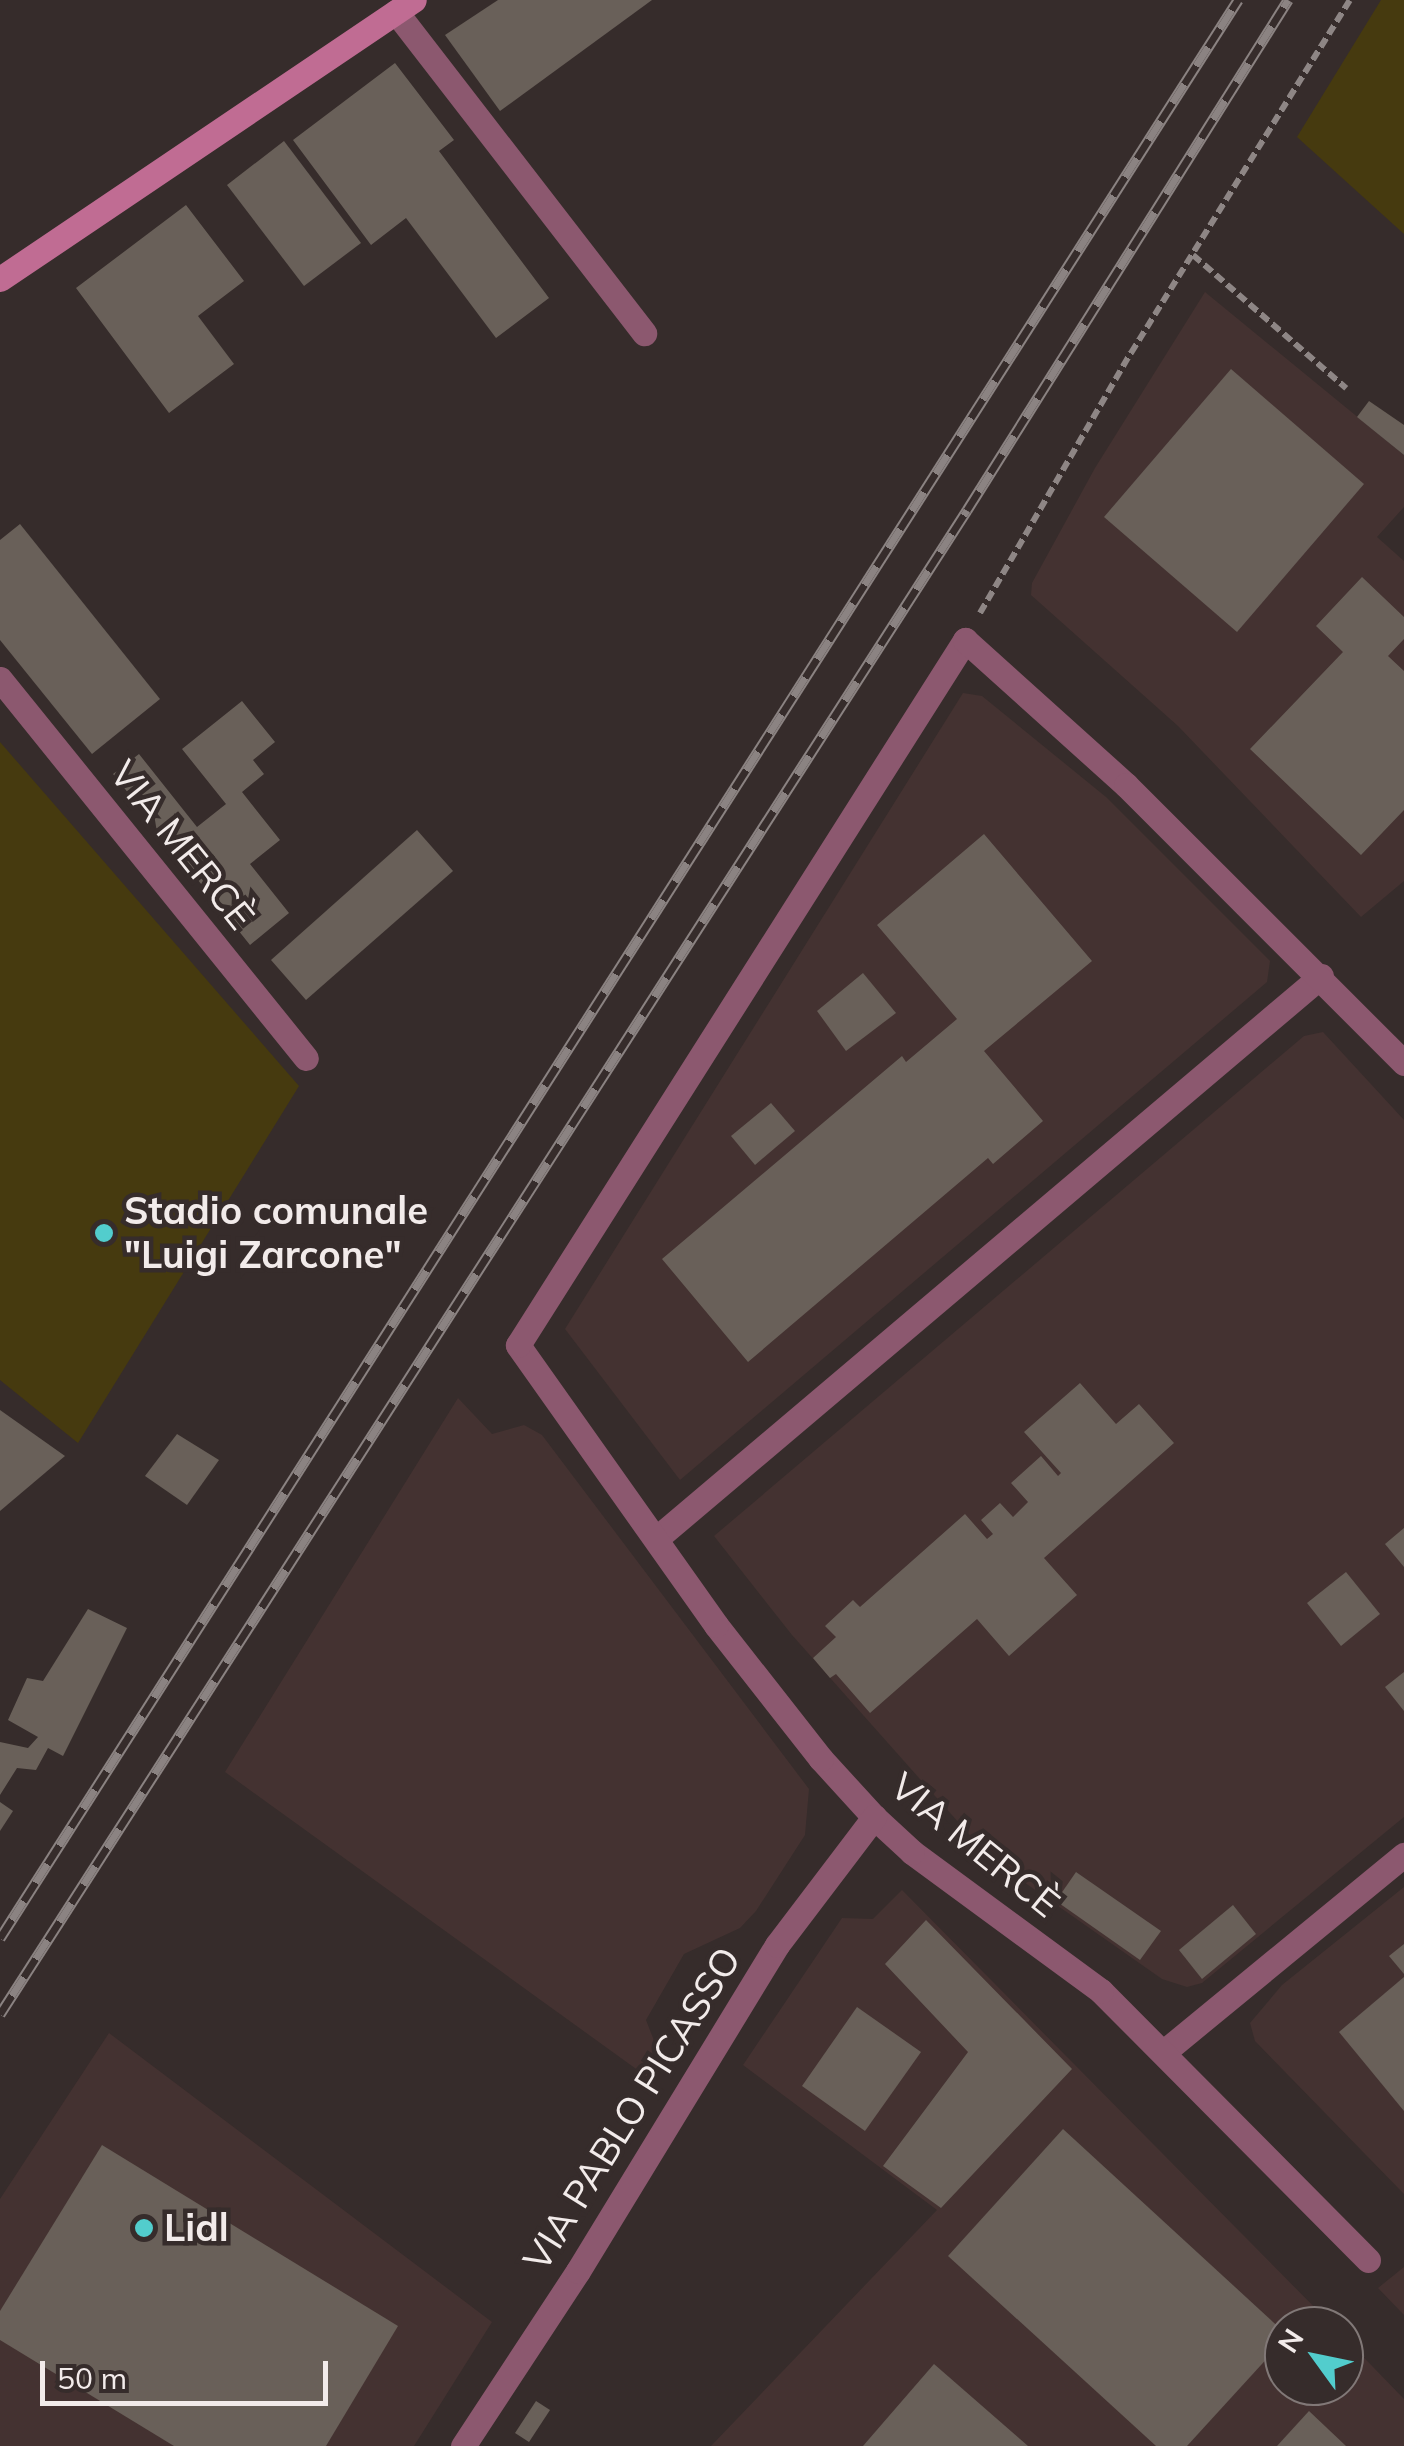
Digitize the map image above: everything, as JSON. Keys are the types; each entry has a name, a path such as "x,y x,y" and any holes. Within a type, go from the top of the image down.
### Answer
{"main road":[{"path":"0,279 405,6"}],"street":[{"path":"405,6 644,334"},
{"path":"965,640 1126,785 1404,1063"},
{"name":"VIA MERCÈ","path":"965,640 518,1345 728,1640 821,1759 874,1817 912,1852 1101,1991 1165,2051 1368,2260"},
{"name":"VIA MERCÈ","path":"0,679 306,1058"},
{"path":"657,1538 1320,976"},
{"name":"VIA PABLO PICASSO","path":"464,2446 578,2271 777,1945 874,1817"},
{"path":"1165,2051 1404,1855"}],"path":[{"path":"965,640 1193,255 1350,0"},
{"path":"1193,255 1346,388"}],"shaded area":[{"path":"1381,0 1404,0 1404,234 1297,137"},
{"path":"1205,292 1404,455 1404,507 1377,537 1404,561 1404,881 1361,917 1178,726 1031,595 1032,583 1095,468"},
{"path":"963,693 982,696 1106,797 1270,961 1267,982 680,1480 565,1329"},
{"name":"Stadio comunale \"Luigi Zarcone\"","path":"0,742 299,1086 78,1443 0,1380"},
{"path":"1323,1032 1404,1120 1404,1817 1202,1983 1187,1987 1162,1979 991,1859 792,1635 714,1536 1304,1036"},
{"path":"458,1398 492,1434 524,1425 542,1435 809,1789 805,1835 756,1911 740,1928 684,1954 646,2020 662,2061 650,2079 225,1772"},
{"path":"1404,1887 1404,2194 1255,2041 1250,2023 1282,1985"},
{"path":"902,1890 1313,2306 1264,2306 1264,2406 1364,2406 1364,2358 1404,2399 1404,2446 711,2446 937,2210 743,2065 842,1918 873,1919"},
{"path":"109,2033 492,2322 414,2446 0,2446 0,2199"},
{"path":"1404,2267 1404,2315 1378,2288"}],"building":[{"path":"498,0 652,0 500,111 445,35"},
{"path":"395,63 454,140 439,151 549,298 496,338 406,218 371,245 293,140"},
{"path":"284,141 361,243 304,286 227,185"},
{"path":"186,205 244,281 198,316 234,364 169,413 76,288"},
{"path":"1231,369 1364,484 1237,632 1104,517"},
{"path":"1369,401 1404,425 1404,455 1357,417"},
{"path":"20,524 160,699 92,754 0,640 0,540"},
{"path":"1362,577 1404,617 1404,639 1388,656 1404,671 1404,810 1361,855 1250,749 1343,652 1316,626"},
{"path":"242,701 275,742 253,760 264,774 242,792 280,840 250,864 289,913 250,945 113,774 139,754 197,827 226,804 182,749"},
{"path":"417,830 453,871 306,1000 271,960"},
{"path":"984,834 1092,961 984,1051 1043,1121 993,1164 988,1158 748,1362 662,1259 902,1056 906,1062 957,1019 877,925"},
{"path":"863,973 896,1013 846,1051 817,1011"},
{"path":"771,1103 795,1131 755,1165 731,1136"},
{"path":"1080,1383 1116,1424 1139,1404 1174,1443 1044,1558 1077,1595 1009,1656 977,1619 870,1713 836,1674 830,1678 813,1658 836,1637 825,1626 853,1600 860,1607 965,1514 987,1539 993,1534 981,1520 1000,1503 1013,1517 1028,1502 1011,1483 1041,1456 1058,1476 1061,1473 1024,1432"},
{"path":"0,1410 65,1456 0,1511"},
{"path":"177,1434 219,1460 187,1505 145,1476"},
{"path":"1404,1528 1404,1567 1385,1544"},
{"path":"1346,1572 1380,1614 1341,1646 1307,1603"},
{"path":"88,1609 127,1628 63,1756 48,1748 36,1770 17,1768 0,1795 0,1742 28,1748 38,1737 8,1720 27,1678 43,1681"},
{"path":"1404,1672 1404,1711 1385,1687"},
{"path":"0,1802 13,1811 0,1831"},
{"path":"1076,1872 1161,1931 1140,1960 1056,1901"},
{"path":"1233,1905 1256,1934 1202,1979 1179,1950"},
{"path":"926,1920 1072,2069 941,2208 883,2166 968,2052 885,1964"},
{"path":"1404,1944 1404,1974 1389,1956"},
{"path":"1404,1977 1404,2111 1339,2032"},
{"path":"857,2007 921,2052 865,2131 802,2086"},
{"path":"1063,2129 1264,2314 1264,2362 1187,2446 1156,2446 948,2256"},
{"name":"Lidl","path":"102,2145 398,2326 326,2446 174,2446 0,2340 0,2311"},
{"path":"934,2364 1028,2446 863,2446"},
{"path":"536,2401 550,2410 529,2442 515,2433"},
{"path":"1309,2411 1346,2446 1277,2446"}],"railway":[{"path":"0,1938 1238,0"},
{"path":"0,2014 967,510 1288,0"}],"place":[{"name":"Stadio comunale \"Luigi Zarcone\"","path":"104,1233"},
{"name":"Lidl","path":"144,2228"}]}
